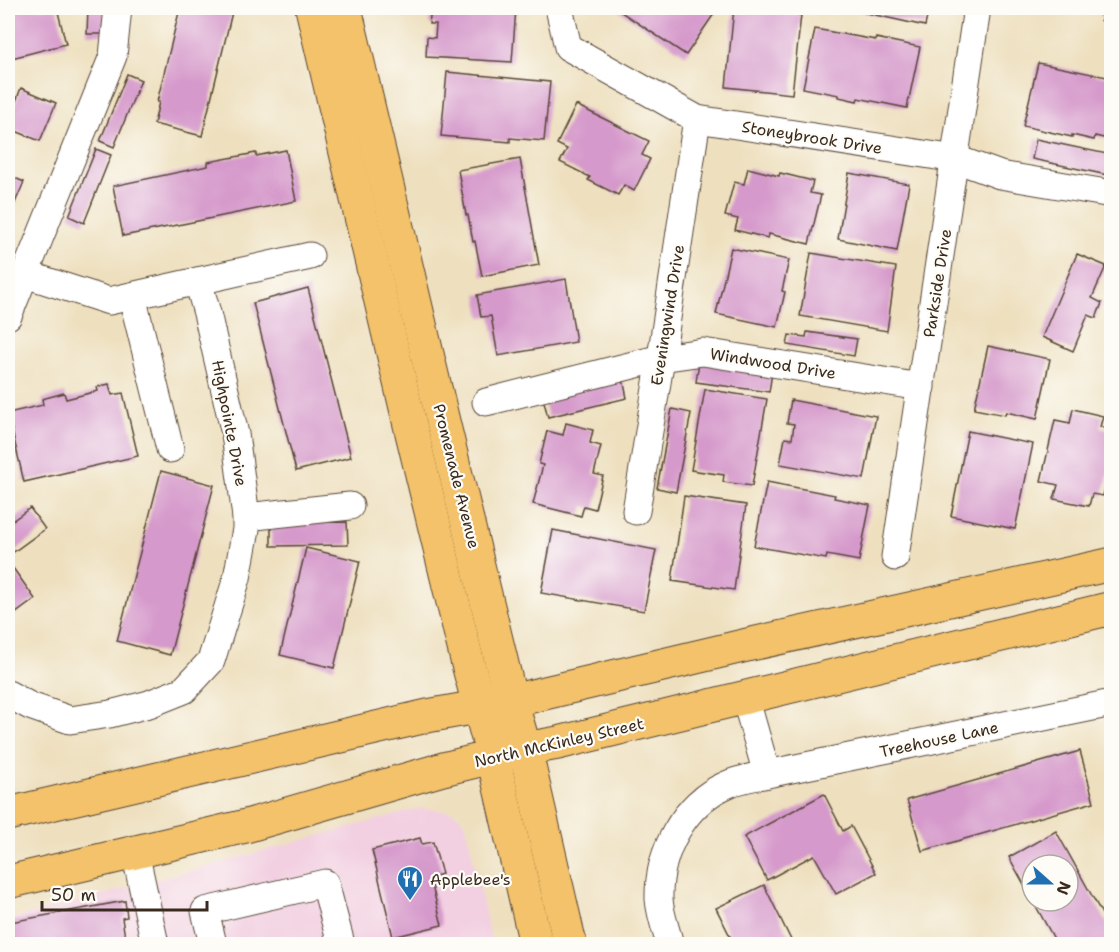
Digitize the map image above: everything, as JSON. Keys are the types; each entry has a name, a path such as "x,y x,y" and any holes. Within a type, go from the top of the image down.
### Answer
{"main road":[{"name":"Promenade Avenue","path":"312,8 410,425 493,757 536,945"},
{"name":"Promenade Avenue","path":"345,8 511,701 525,748 570,945"},
{"path":"8,814 427,716 511,701 1112,564"},
{"name":"North McKinley Street","path":"8,882 246,826 443,769 525,748 558,743 1112,608"}],"street":[{"path":"8,316 113,56 118,8"},
{"name":"Stoneybrook Drive","path":"559,8 568,47 697,119 956,159 1000,175 1112,194"},
{"name":"Parkside Drive","path":"895,557 977,8"},
{"name":"Eveningwind Drive","path":"636,511 697,119"},
{"path":"25,274 110,301 310,256"},
{"name":"Highpointe Drive","path":"8,694 30,706 70,720 110,714 149,704 184,690 211,661 237,578 246,517 235,434 198,281"},
{"path":"132,296 170,448"},
{"name":"Windwood Drive","path":"486,402 661,358 703,352 921,387"},
{"path":"246,517 350,506"},
{"path":"746,697 767,774"},
{"name":"Treehouse Lane","path":"670,945 659,902 660,878 669,844 700,800 727,784 1112,703"},
{"path":"135,852 155,945"},
{"path":"213,945 205,911 325,883 340,945"}],"shaded area":[{"path":"421,808 453,812 465,822 492,944 8,944 8,920"}],"building":[{"path":"8,8 57,8 66,44 8,59"},
{"path":"88,8 106,8 104,34 87,34"},
{"path":"180,8 233,8 202,136 154,124 159,102 157,102"},
{"path":"431,8 516,8 512,62 426,57 427,37 435,38 436,24 429,24"},
{"path":"615,8 718,8 686,55"},
{"path":"734,8 801,15 792,94 726,87"},
{"path":"844,8 929,8 925,26"},
{"path":"1094,8 1112,8 1112,33 1101,20 1103,18"},
{"path":"815,29 920,47 907,108 858,98 857,101 803,88"},
{"path":"1038,63 1112,78 1112,140 1095,136 1094,140 1072,135 1072,137 1023,126"},
{"path":"447,72 550,82 544,141 510,138 510,142 441,136"},
{"path":"127,74 141,80 114,147 100,141"},
{"path":"21,88 56,103 40,141 8,128 8,122"},
{"path":"576,105 649,141 642,155 650,159 634,191 624,185 618,195 560,162 567,149 557,144"},
{"path":"1036,139 1112,155 1112,176 1032,159"},
{"path":"96,149 111,155 84,223 69,216"},
{"path":"286,150 296,201 123,236 113,186 208,166 208,162"},
{"path":"520,159 539,265 482,276 475,241 473,242 468,215 466,215 458,170"},
{"path":"748,168 813,181 810,193 821,195 809,244 769,234 768,238 735,230 738,219 725,216 734,182 744,184"},
{"path":"849,173 909,184 897,251 838,239"},
{"path":"8,175 24,182 8,219"},
{"path":"731,248 789,260 777,327 716,314"},
{"path":"811,253 896,267 887,331 800,316"},
{"path":"1077,254 1106,266 1092,298 1102,303 1096,318 1088,315 1073,351 1042,337"},
{"path":"566,279 576,342 498,356 491,316 481,317 477,295"},
{"path":"308,288 351,457 296,471 253,303"},
{"path":"807,332 857,339 854,356 787,345 789,335 806,337"},
{"path":"988,346 1050,359 1037,419 1006,412 1005,415 974,409"},
{"path":"699,362 772,373 769,392 696,382"},
{"path":"623,379 627,398 548,417 543,398"},
{"path":"109,384 112,395 123,393 138,456 24,482 8,413 43,405 42,399 64,393 66,399 98,391 97,387"},
{"path":"705,389 767,399 752,486 723,482 724,475 691,470"},
{"path":"791,400 876,416 864,479 780,464 785,438 792,439 794,424 787,423"},
{"path":"672,409 691,413 676,492 657,488"},
{"path":"1073,409 1103,416 1100,427 1112,430 1112,460 1103,496 1092,494 1089,506 1054,499 1058,485 1041,481 1055,420 1070,423"},
{"path":"566,423 593,430 590,443 601,446 594,474 603,476 595,509 584,506 581,516 533,504 543,465 539,464 547,431 563,435"},
{"path":"968,431 1033,444 1015,529 951,516"},
{"path":"161,471 214,485 170,655 117,641"},
{"path":"767,482 835,495 834,498 870,505 859,561 827,555 826,559 754,546"},
{"path":"684,496 746,505 734,590 672,581"},
{"path":"30,508 45,529 8,556 8,524"},
{"path":"347,522 348,545 271,546 271,523"},
{"path":"553,530 656,550 644,611 541,593"},
{"path":"306,548 360,561 334,668 280,655"},
{"path":"8,561 35,599 8,619"},
{"path":"1080,751 1094,802 922,851 907,800"},
{"path":"824,794 843,831 851,826 876,873 836,894 814,855 767,880 744,837"},
{"path":"1056,831 1068,853 1020,853 1020,877 1009,857"},
{"name":"Applebee's","path":"420,838 422,844 433,842 442,874 430,878 442,925 393,937 372,850"},
{"path":"1080,874 1112,932 1112,944 1057,944 1040,913 1080,913"},
{"path":"764,885 793,944 734,944 716,908"},
{"path":"125,901 127,917 122,918 126,944 14,944 10,922"}],"place":[{"name":"Applebee's","path":"410,902"}]}
